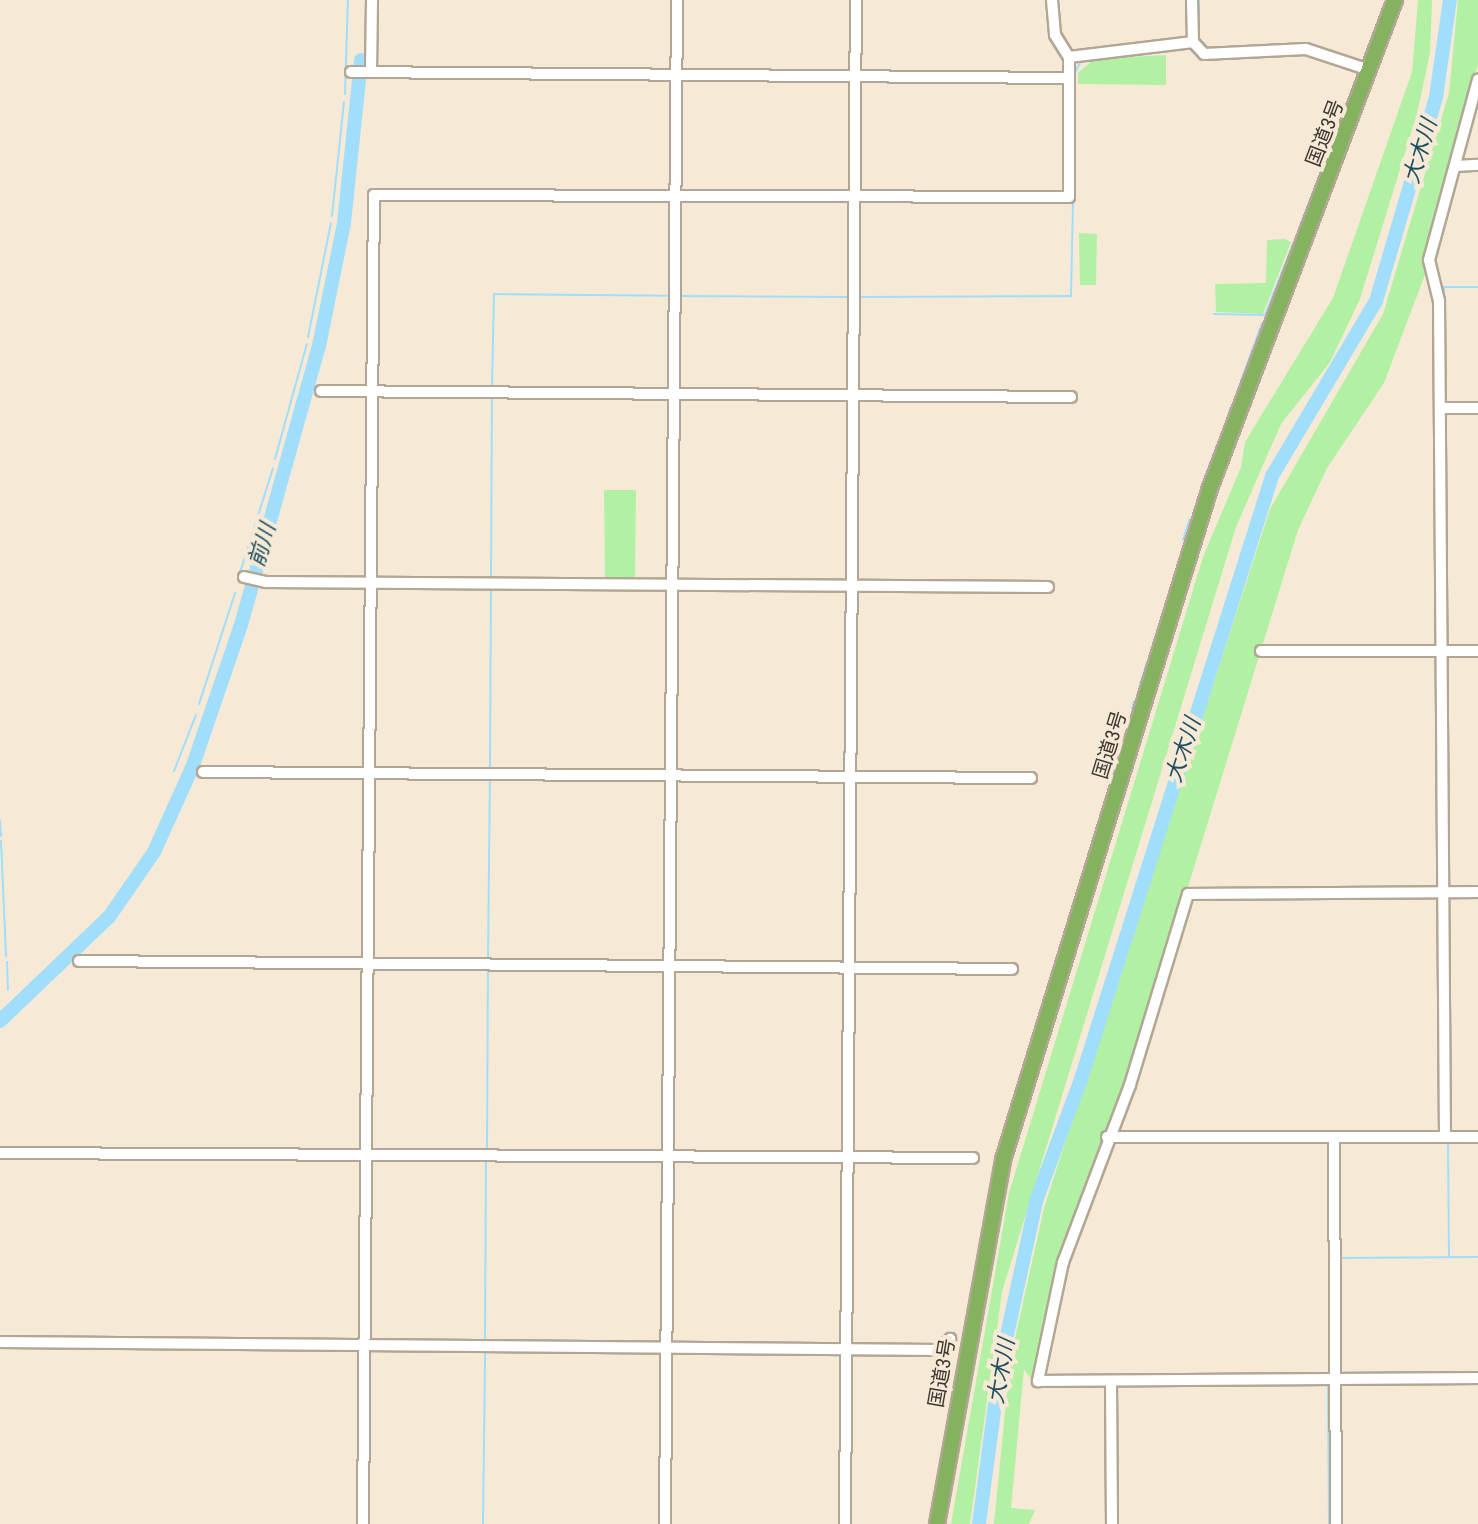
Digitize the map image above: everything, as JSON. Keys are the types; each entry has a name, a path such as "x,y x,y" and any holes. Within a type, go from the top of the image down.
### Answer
{"highway":[{"name":"国道3号","path":"937,1524 1006,1147 1210,488 1395,0"}],"street":[{"path":"370,72 372,0"},
{"path":"665,1524 677,0"},
{"path":"845,1524 856,0"},
{"path":"363,1524 374,195 1069,197 1066,78 1069,57 1055,35 1052,0"},
{"path":"1192,0 1196,46 1204,54 1306,49 1370,70"},
{"path":"1069,57 1196,46"},
{"path":"352,72 1066,78"},
{"path":"1445,1137 1439,293 1429,260 1478,80"},
{"path":"1456,166 1478,165"},
{"path":"321,391 1071,397"},
{"path":"1440,408 1478,408"},
{"path":"244,577 266,582 1048,587"},
{"path":"1261,651 1478,651"},
{"path":"203,772 1031,778"},
{"path":"1478,892 1188,894 1135,1071 1107,1137 1063,1262 1038,1381 1478,1378"},
{"path":"79,961 1012,969"},
{"path":"1107,1137 1478,1137"},
{"path":"1334,1137 1336,1524"},
{"path":"0,1153 973,1158"},
{"path":"0,1342 945,1349 950,1339"},
{"path":"1111,1382 1112,1524"}],"green space":[{"path":"1418,0 1432,0 1430,53 1417,114 1360,299 1330,362 1281,424 1236,527 1002,1292 970,1524 951,1524 1009,1193 1203,557 1241,467 1245,442 1333,298 1412,72"},
{"path":"1458,0 1478,0 1478,64 1426,272 1384,383 1327,468 1298,530 1134,1062 1059,1264 1034,1384 1024,1369 1011,1508 1035,1510 1029,1524 994,1524 1010,1361 1044,1208 1270,509 1383,314 1449,93"},
{"path":"1166,55 1166,85 1078,84 1078,73 1094,59"},
{"path":"1079,233 1097,234 1096,285 1080,285"},
{"path":"1285,239 1291,242 1263,314 1216,312 1215,284 1266,283 1267,240"},
{"path":"604,490 636,490 635,581 605,581"}],"waterway":[{"path":"345,94 348,0"},
{"path":"1199,0 1199,42"},
{"name":"大木川","path":"979,1524 1000,1367 1037,1198 1081,1079 1272,476 1376,301 1436,97 1450,0"},
{"path":"1146,53 1194,47"},
{"name":"前川","path":"0,1021 109,917 154,852 192,768 241,625 319,346 344,223 361,60"},
{"path":"1073,76 1081,61"},
{"path":"1336,135 1360,71"},
{"path":"332,216 344,102"},
{"path":"859,297 1071,296 1074,150"},
{"path":"1299,228 1329,152"},
{"path":"308,337 331,223"},
{"path":"1214,314 1265,315 1293,244"},
{"path":"1444,360 1444,287 1478,287"},
{"path":"492,388 494,294 672,296"},
{"path":"679,296 848,297"},
{"path":"1237,392 1262,323"},
{"path":"275,459 307,344"},
{"path":"491,580 492,395"},
{"path":"1225,425 1231,407"},
{"path":"1196,504 1211,461"},
{"path":"238,579 273,468"},
{"path":"1183,540 1190,519"},
{"path":"490,768 491,587"},
{"path":"199,704 235,593"},
{"path":"1151,650 1168,596"},
{"path":"1139,688 1147,662"},
{"path":"1132,709 1134,701"},
{"path":"174,771 196,715"},
{"path":"488,960 490,779"},
{"path":"0,821 1,836"},
{"path":"1,841 6,956"},
{"path":"7,962 8,990"},
{"path":"487,1152 488,967"},
{"path":"1448,1144 1449,1257"},
{"path":"485,1340 486,1159"},
{"path":"1339,1258 1478,1257"},
{"path":"483,1524 485,1351"},
{"path":"1328,1385 1329,1524"}]}
